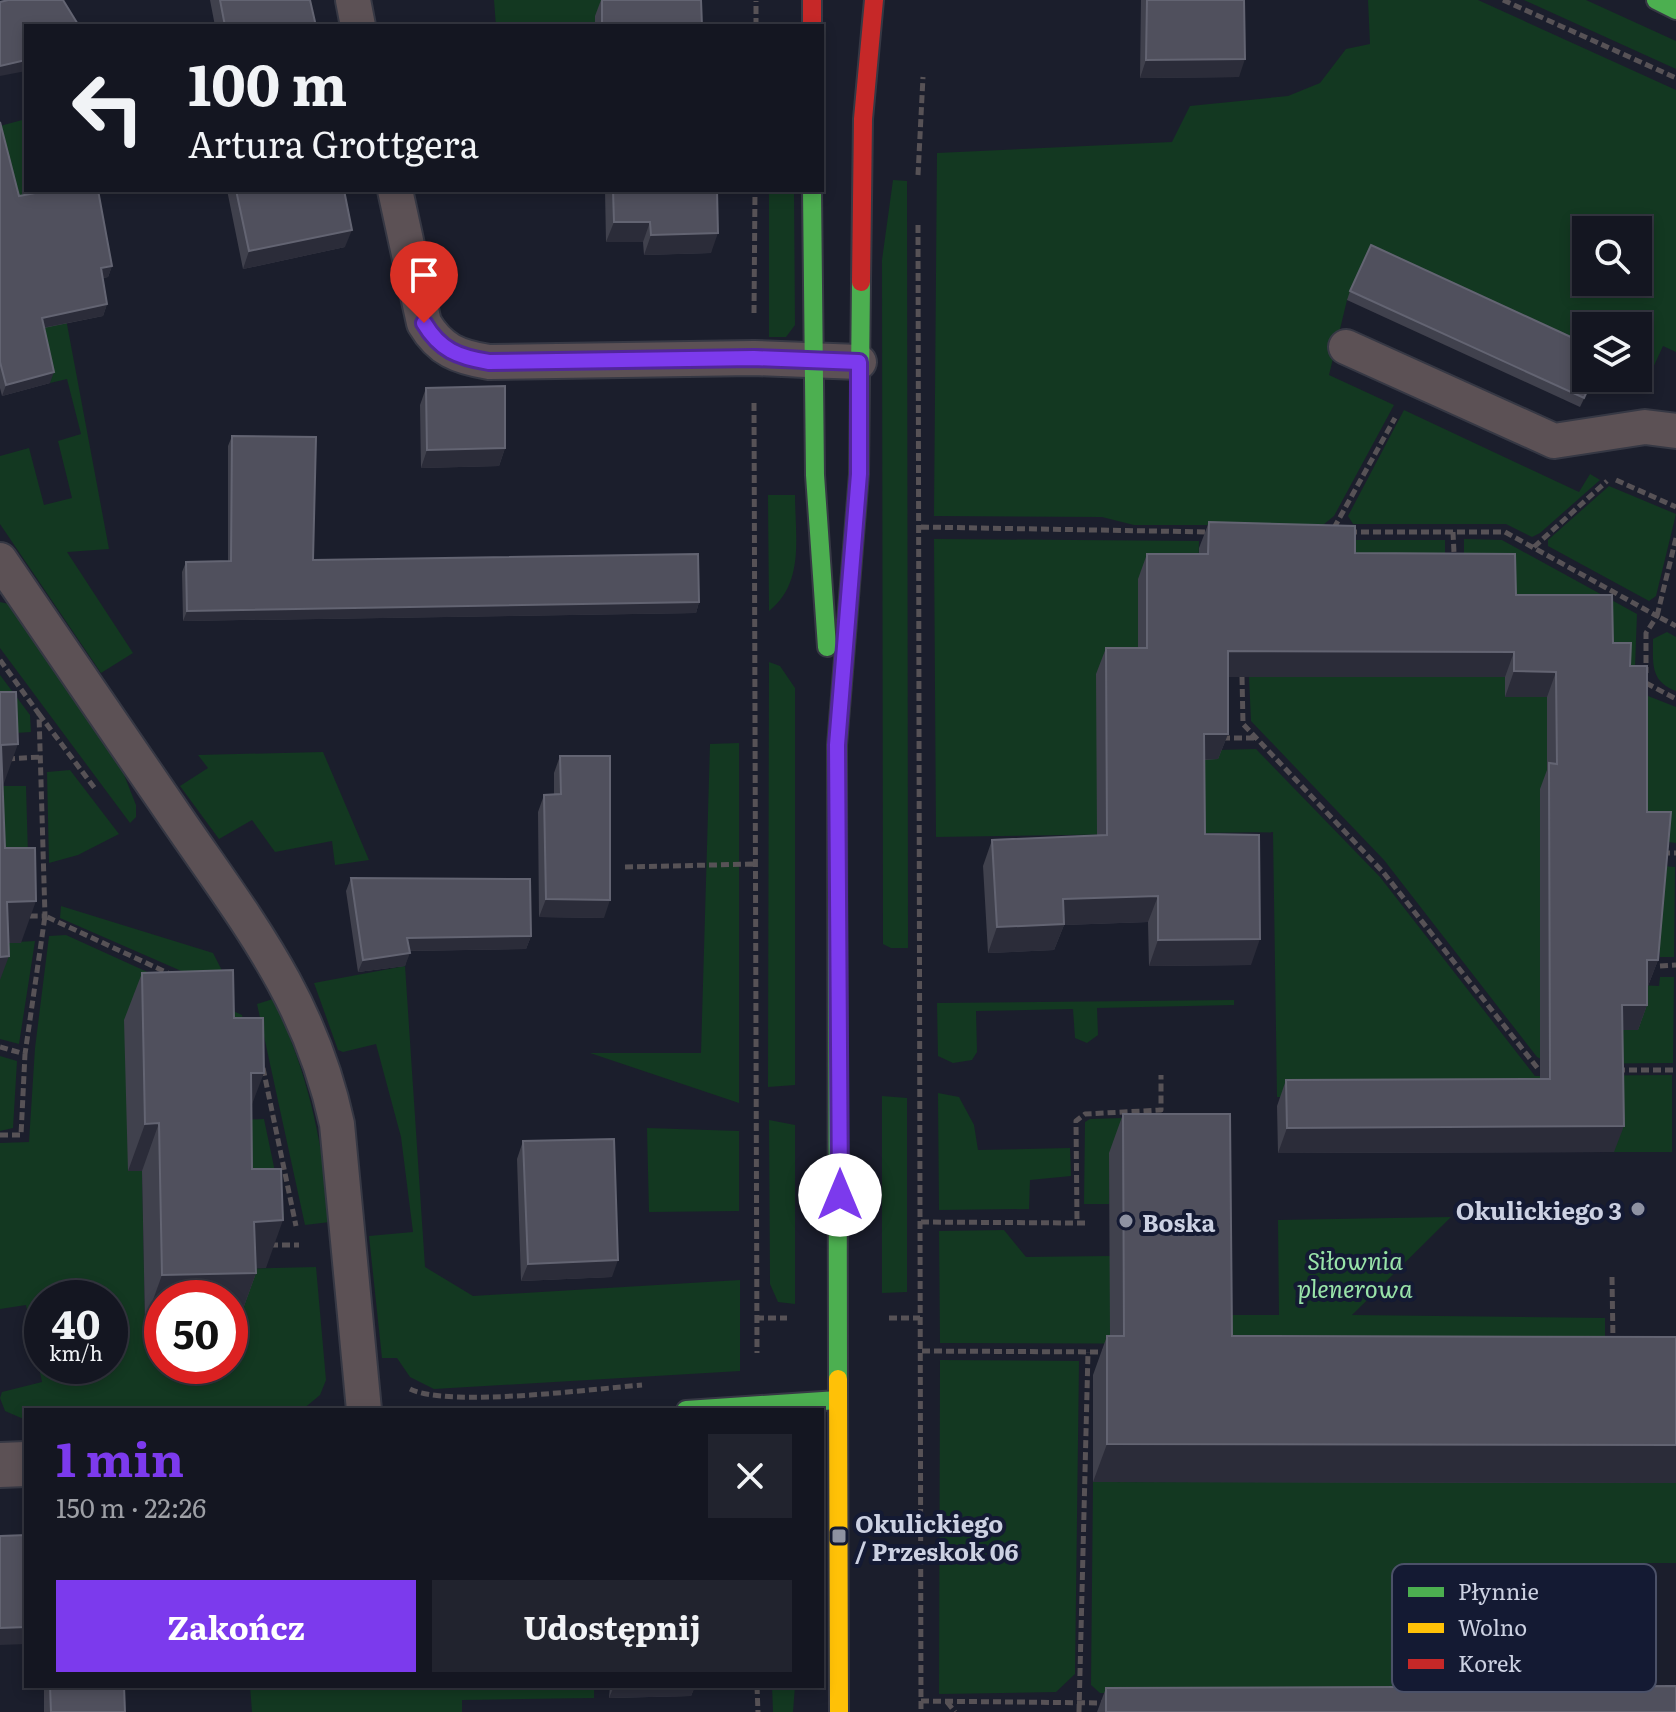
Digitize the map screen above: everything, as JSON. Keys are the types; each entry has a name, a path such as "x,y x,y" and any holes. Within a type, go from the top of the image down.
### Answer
{"main road":[{"path":"812,0 812,24"},
{"path":"837,745 859,474 863,119 874,0"},
{"path":"1656,0 1676,10"},
{"path":"812,192 812,359 821,586 837,745 841,1058 839,1712"},
{"path":"714,1408 838,1400"}],"street":[{"path":"0,1465 24,1464"}],"lane":[{"path":"353,0 358,24"},
{"path":"395,192 424,323 435,341 449,352 489,362 754,358 859,362"},
{"path":"1346,347 1554,441 1645,427 1676,431"},
{"path":"0,560 261,942 301,1010 330,1091 337,1124 364,1408"}],"path":[{"path":"756,0 756,24"},
{"path":"1503,0 1676,78"},
{"path":"918,178 923,74"},
{"path":"755,192 757,1405"},
{"path":"918,209 921,1712"},
{"path":"1416,379 1332,532 1505,532 1676,626"},
{"path":"1534,547 1611,478 1676,507"},
{"path":"921,527 1215,532 1215,540"},
{"path":"1453,532 1454,553"},
{"path":"1647,685 1646,633 1657,616 1676,538"},
{"path":"0,660 39,714 45,916 25,1054 21,1135 0,1135"},
{"path":"1242,677 1243,724 1383,872 1539,1070 1554,1070"},
{"path":"1636,680 1676,699"},
{"path":"1217,738 1256,738"},
{"path":"2,759 41,757"},
{"path":"1662,853 1676,853"},
{"path":"625,867 756,864"},
{"path":"21,916 45,916 181,979"},
{"path":"1660,966 1676,965"},
{"path":"0,1047 25,1054"},
{"path":"261,1063 299,1245"},
{"path":"1615,1070 1676,1070"},
{"path":"1077,1223 1076,1121 1085,1114 1161,1110 1161,1075"},
{"path":"257,1090 268,1090"},
{"path":"921,1222 1085,1223"},
{"path":"265,1245 312,1245"},
{"path":"1612,1277 1614,1355"},
{"path":"922,1351 1117,1352"},
{"path":"1079,1712 1088,1352"},
{"path":"361,1365 390,1363 405,1385 430,1397 648,1385"},
{"path":"757,1688 758,1712"},
{"path":"921,1701 1113,1703"},
{"path":"946,1701 955,1712"}],"green space":[{"path":"494,0 644,0 643,15 595,17 595,24 496,24"},
{"path":"1368,0 1478,0 1676,90 1676,352 1663,346 1652,370 1652,312 1572,312 1572,351 1347,300 1329,375 1394,405 1334,516 1323,525 1134,525 1102,517 934,516 937,153 1172,142 1190,106 1288,96 1320,83 1346,49 1370,44"},
{"path":"1524,0 1586,0 1676,41 1676,69"},
{"path":"24,120 24,192 97,192 44,202 20,228 0,126"},
{"path":"893,180 907,181 908,948 891,948 883,944 882,260"},
{"path":"769,192 794,192 795,325 786,337 769,337"},
{"path":"58,276 109,549 67,552 133,653 101,673 0,524 0,456 29,448 44,505 72,498 58,441 81,434 67,379 50,383 24,284"},
{"path":"1404,410 1579,492 1590,474 1600,480 1532,537 1506,524 1353,524 1348,516"},
{"path":"1609,486 1676,514 1656,596 1649,601 1548,546 1548,540"},
{"path":"768,495 795,495 796,542 796,558 788,587 769,611"},
{"path":"934,539 1199,541 1194,760 1218,750 1256,749 1380,877 1535,1076 1672,1075 1672,1152 1614,1152 1613,1105 1277,1097 1273,832 936,837"},
{"path":"1464,539 1502,540 1637,614 1635,666 1622,668 1506,620 1471,579 1471,553 1464,553"},
{"path":"1339,540 1445,540 1445,553 1436,553 1436,580 1346,579"},
{"path":"0,602 13,605 121,767 136,805 136,817 130,823 0,648"},
{"path":"1667,632 1676,637 1676,691 1661,682 1653,664 1653,639"},
{"path":"769,662 780,666 795,688 795,1085 768,1087"},
{"path":"0,675 30,715 31,732 0,734"},
{"path":"1249,677 1505,677 1547,697 1547,789 1540,790 1540,1030 1638,985 1659,986 1660,977 1674,977 1673,1063 1551,1064 1537,1057 1384,860 1251,721"},
{"path":"1638,692 1676,707 1676,843 1638,838"},
{"path":"739,743 739,1103 590,1053 701,1053 710,744"},
{"path":"323,752 369,860 335,865 332,841 275,852 252,820 219,839 180,786 208,768 198,755"},
{"path":"70,770 119,834 78,855 49,863 47,772"},
{"path":"0,786 26,786 29,890 0,890"},
{"path":"1662,866 1675,867 1674,957 1660,957 1660,952 1637,951"},
{"path":"61,906 213,953 234,994 60,918"},
{"path":"66,935 242,1015 253,1064 128,1170 142,1171 144,1384 248,1384 248,1280 235,1280 237,1269 316,1267 326,1380 320,1395 304,1408 24,1408 24,1419 5,1411 0,1398 2,1392 34,1384 128,1384 128,1280 24,1280 24,1305 0,1309 0,1143 29,1142 35,1048 49,936"},
{"path":"35,941 19,1044 0,1039 0,943"},
{"path":"405,966 425,1267 473,1296 740,1280 740,1371 434,1389 410,1377 397,1358 382,1358 369,1236 413,1232 401,1137 376,1044 343,1052 338,1050 314,983"},
{"path":"273,999 305,1080 323,1164 330,1222 305,1225 257,1004"},
{"path":"1234,1000 1234,1005 1097,1008 1098,1035 1087,1043 1075,1038 1073,1009 976,1011 977,1052 972,1060 953,1063 938,1056 937,1003"},
{"path":"0,1056 17,1061 13,1128 0,1131"},
{"path":"938,1093 959,1097 974,1125 978,1150 1070,1148 1071,1176 1030,1180 1029,1209 939,1210"},
{"path":"882,1096 907,1098 907,1292 882,1293"},
{"path":"1155,1117 1110,1153 1109,1204 1084,1204 1085,1122 1090,1119"},
{"path":"264,1119 284,1215 235,1217 219,1121"},
{"path":"769,1120 795,1125 795,1304 778,1302 770,1284"},
{"path":"647,1128 739,1131 739,1211 649,1212"},
{"name":"Siłownia plenerowa","path":"1451,1217 1352,1315 1605,1318 1605,1345 940,1343 939,1231 1004,1230 1026,1257 1111,1256 1218,1315 1279,1315 1278,1220"},
{"path":"940,1360 1079,1361 1075,1674 1056,1692 939,1694"},
{"path":"1093,1482 1676,1483 1676,1563 1392,1564 1392,1692 1100,1693 1091,1685"},
{"path":"250,1688 594,1688 594,1698 462,1700 462,1712 252,1712"},
{"path":"772,1688 795,1688 793,1712 773,1712"}],"building":[{"path":"63,0 78,24 24,24 24,60 0,66 0,2"},
{"path":"220,0 310,0 316,24 225,24"},
{"path":"602,0 701,0 702,24 602,24"},
{"path":"1147,0 1244,0 1245,59 1146,60"},
{"path":"0,122 19,196 40,192 98,192 112,266 101,268 107,304 42,318 54,372 6,385 0,362"},
{"path":"236,192 344,192 352,230 249,251"},
{"path":"613,192 717,192 718,233 651,235 650,222 614,222"},
{"path":"1371,245 1572,338 1572,392 1587,392 1584,398 1350,291"},
{"path":"505,386 505,448 427,450 426,388"},
{"path":"232,436 316,437 313,560 698,554 699,602 187,611 186,562 231,561"},
{"path":"1209,522 1355,526 1355,553 1515,554 1516,595 1612,595 1613,643 1631,643 1630,666 1647,666 1647,812 1671,812 1658,960 1647,960 1647,1005 1622,1005 1624,1126 1287,1128 1286,1080 1550,1079 1549,763 1557,764 1556,672 1514,671 1514,652 1228,651 1228,734 1204,734 1205,834 1259,835 1260,939 1158,940 1158,896 1063,899 1064,924 997,927 992,840 1107,835 1106,648 1147,648 1147,554 1208,554"},
{"path":"0,692 16,692 18,744 1,745 5,848 35,848 36,901 7,902 9,956 0,957"},
{"path":"560,756 610,756 610,900 546,899 544,795 561,794"},
{"path":"351,878 530,879 531,936 407,938 410,953 363,960"},
{"path":"233,970 234,1018 263,1018 264,1073 251,1073 252,1169 281,1169 283,1220 254,1222 256,1273 162,1275 159,1123 145,1124 142,973"},
{"path":"1123,1114 1230,1114 1232,1336 1676,1337 1676,1445 1107,1444 1107,1336 1124,1336"},
{"path":"614,1139 618,1260 528,1264 523,1141"},
{"path":"24,1535 24,1627 0,1628 0,1536"},
{"path":"1656,1686 1676,1686 1676,1712 1106,1712 1106,1688 1392,1687 1392,1692 1656,1692"},
{"path":"50,1688 124,1688 125,1712 51,1712"}],"traffic: fast":[{"path":"1656,0 1676,10"},
{"path":"812,192 815,475 827,647"},
{"path":"838,1379 837,745 859,474 861,282"},
{"path":"716,1408 838,1400"}],"traffic: slow":[{"path":"838,1379 839,1712"}],"traffic: jam":[{"path":"812,0 812,24"},
{"path":"861,282 863,119 874,0"}],"place":[{"name":"Okulickiego 3","path":"1638,1209"},
{"name":"Boska","path":"1126,1221"},
{"name":"Okulickiego / Przeskok 06","path":"839,1536"}],"route":[{"path":"424,323 435,341 449,352 489,362 754,358 859,362 859,474 837,745 840,1195"}]}
